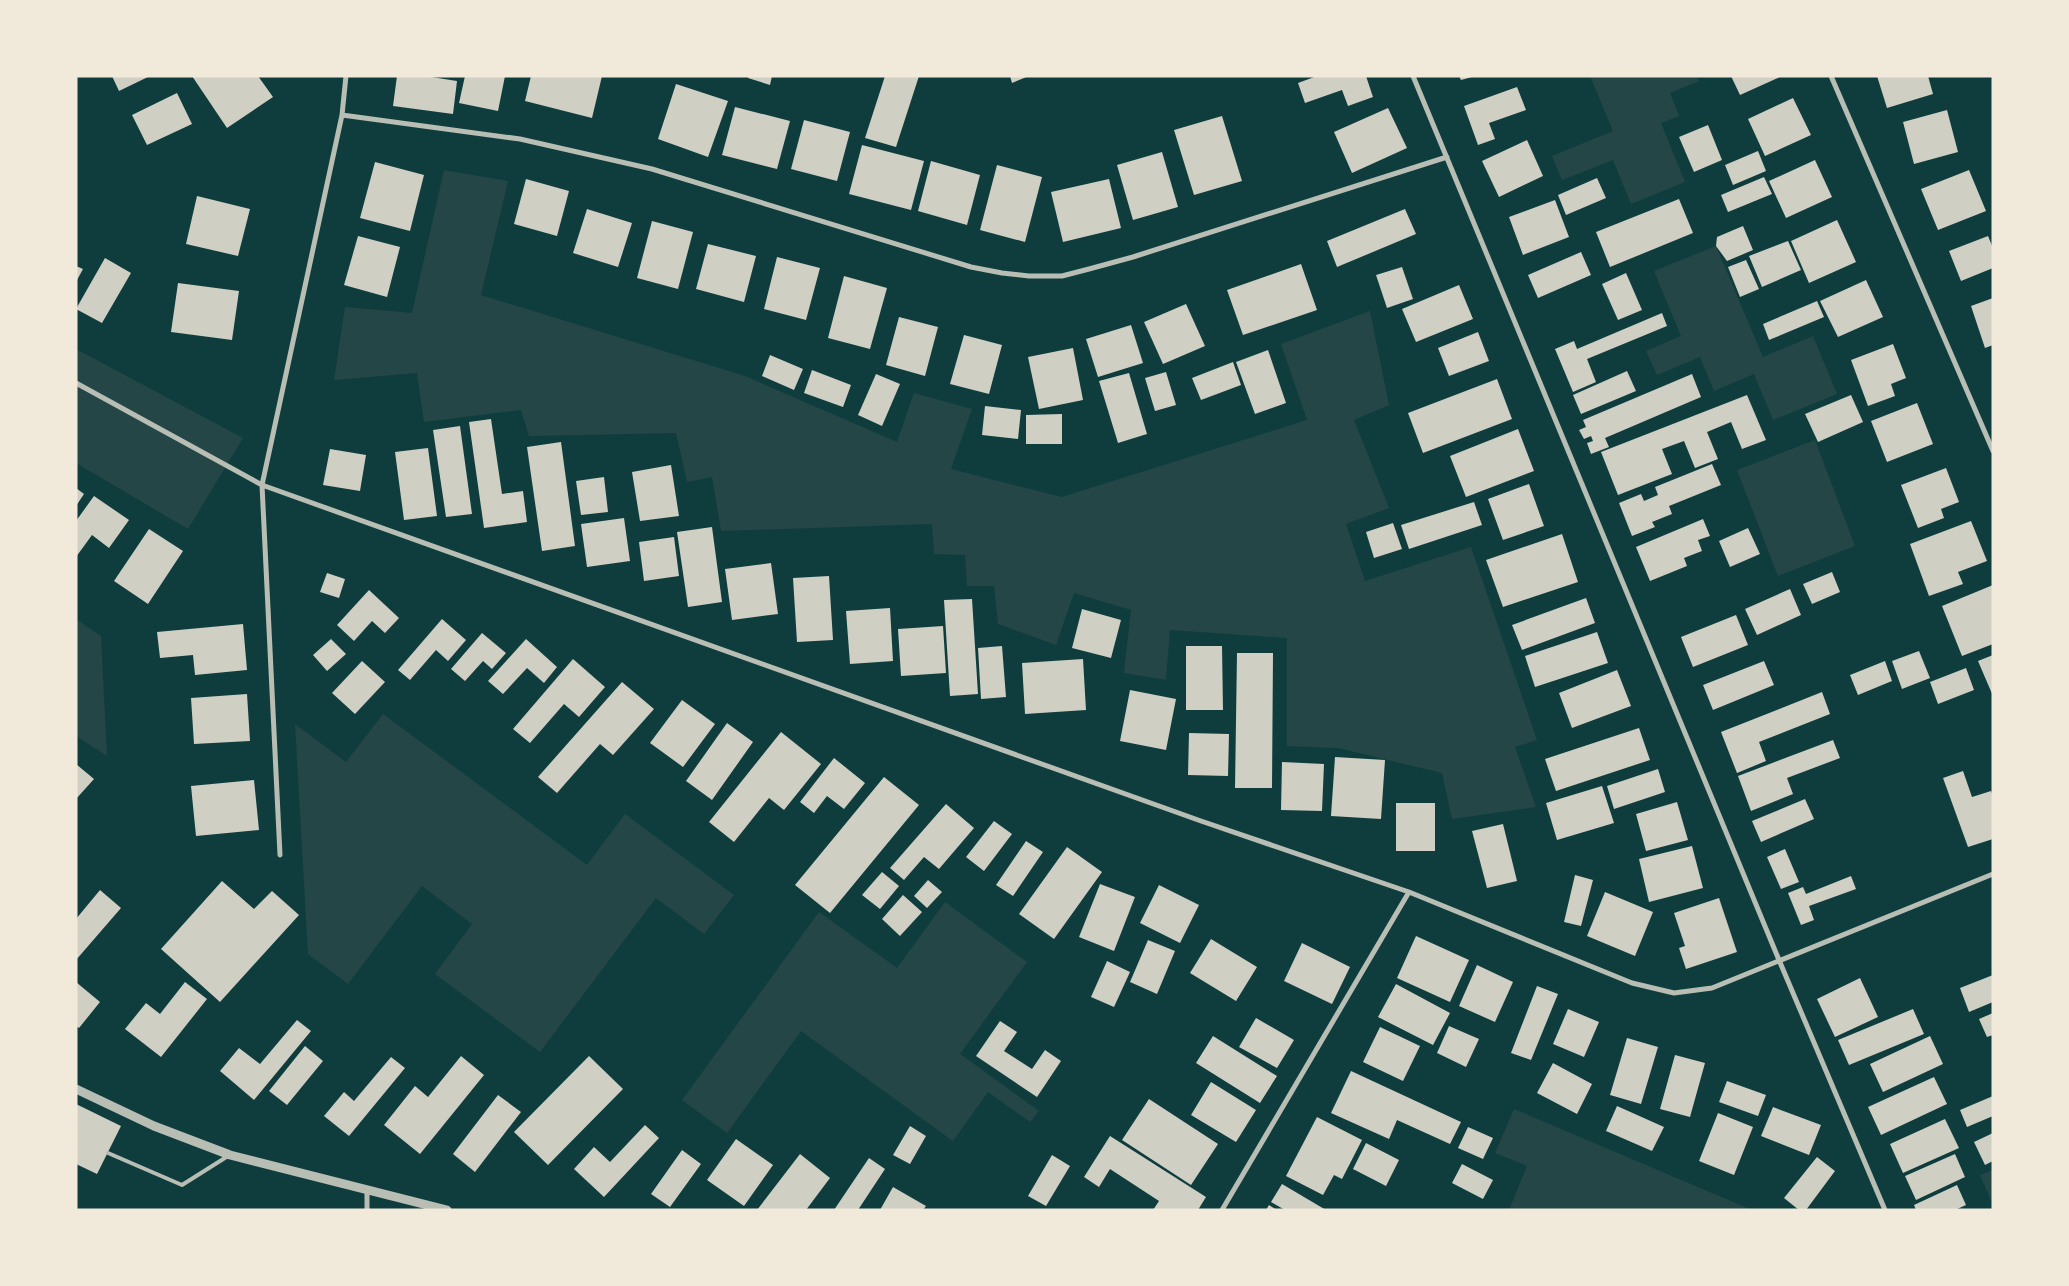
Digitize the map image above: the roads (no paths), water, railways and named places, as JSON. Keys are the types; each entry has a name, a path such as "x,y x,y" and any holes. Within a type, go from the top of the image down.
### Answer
{"street":[{"path":"280,855 262,485 342,115 346,76"},
{"path":"1413,76 1779,960 1885,1210"},
{"path":"1832,76 1993,451"},
{"path":"342,115 520,139 642,167 971,267 1002,274 1029,276 1062,276 1132,258 1447,157"},
{"path":"76,383 262,485 1201,821 1409,892 1632,982 1674,993 1712,988 1993,874"},
{"path":"1222,1210 1409,892"},
{"path":"76,1089 154,1126 230,1155 441,1209"},
{"path":"367,1191 367,1210"}],"lane":[{"path":"108,1153 182,1185 230,1155"}]}
